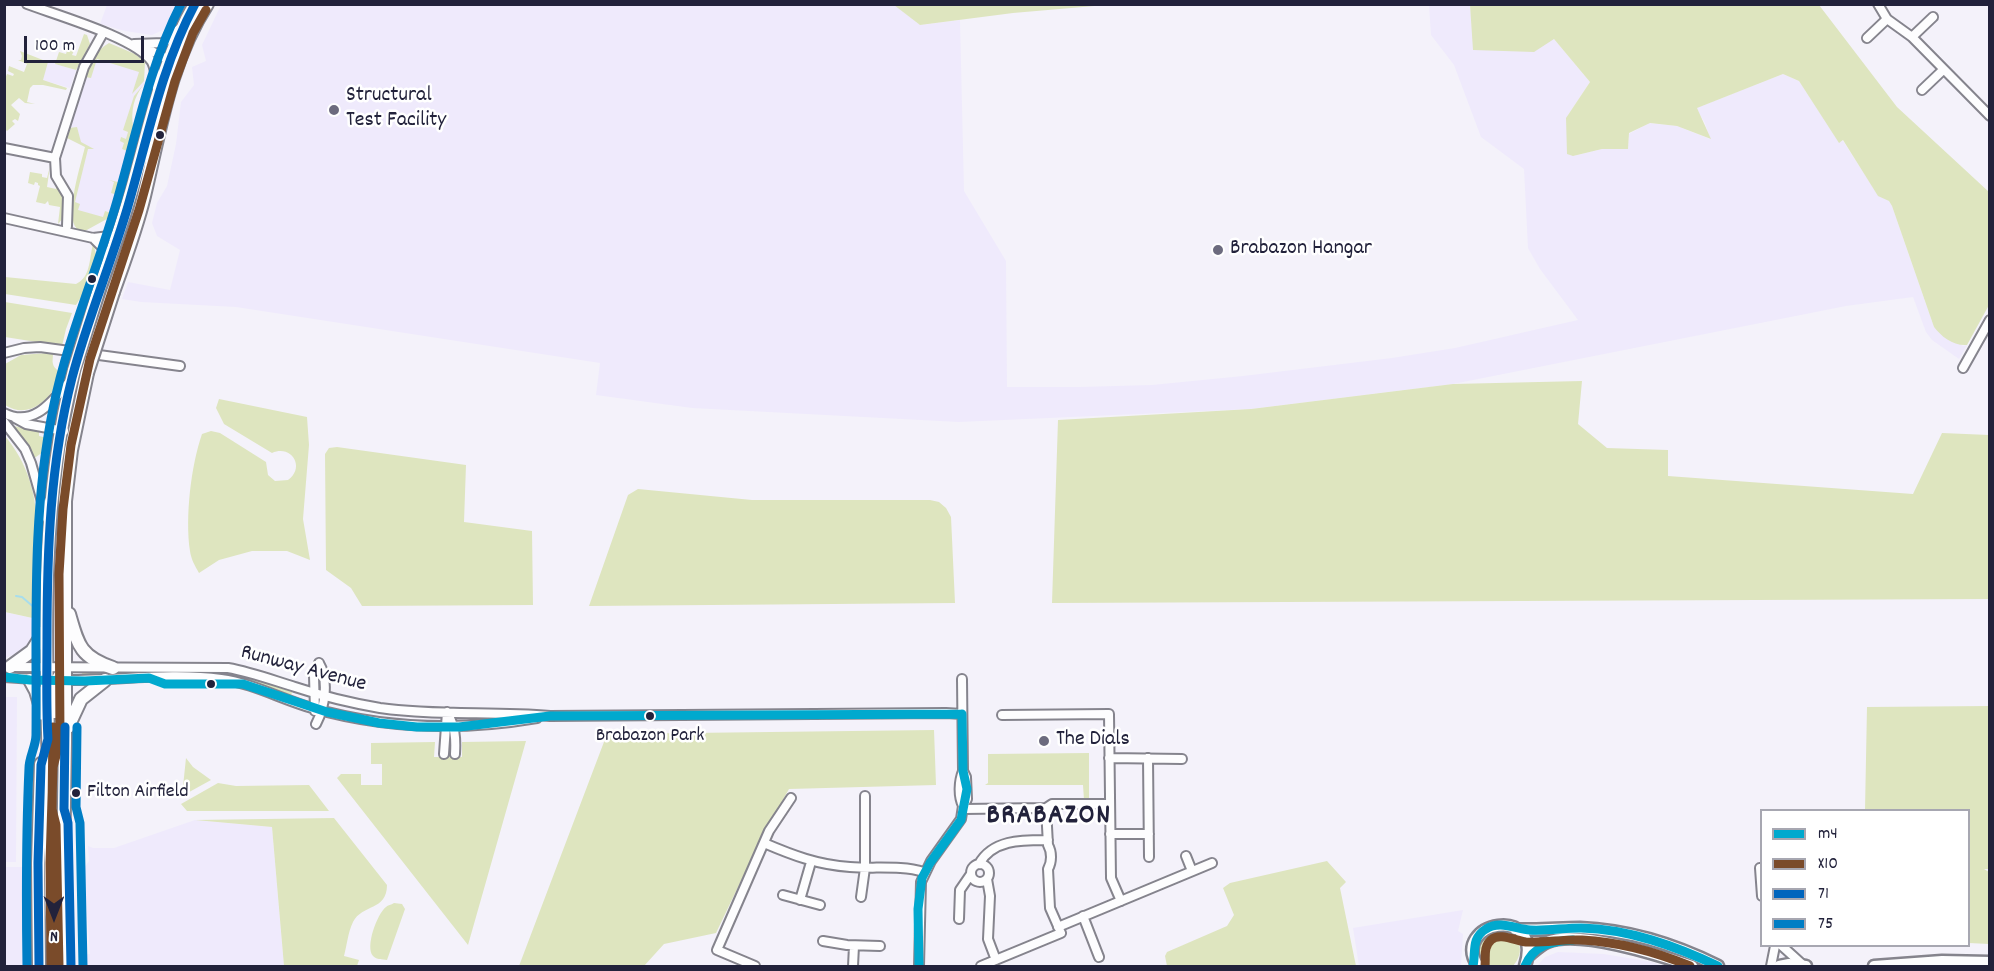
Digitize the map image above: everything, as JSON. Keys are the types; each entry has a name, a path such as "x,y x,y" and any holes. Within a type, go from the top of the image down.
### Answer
{"main road":[{"path":"54,966 64,809 65,734 47,628 48,523 67,431 132,237 166,102 173,62 184,23 195,4"},
{"path":"39,966 40,776 47,733 54,717 56,675 65,599 67,431 73,375 118,235 158,95 173,62 207,4"},
{"path":"65,599 80,649 93,660 113,668"},
{"path":"6,671 32,651 47,628"},
{"path":"30,680 36,690 47,733 57,925 64,966"},
{"path":"65,734 81,699 105,680"},
{"path":"64,809 68,823 71,966"}],"street":[{"path":"27,4 135,44 173,62"},
{"path":"1878,4 1887,19 1912,37 1989,116"},
{"path":"1912,37 1928,18"},
{"path":"1869,34 1887,19"},
{"path":"135,44 164,43 184,23"},
{"path":"67,226 68,196 56,173 55,158 84,67 103,33"},
{"path":"135,44 151,61 158,95"},
{"path":"1934,91 1925,87 1943,70"},
{"path":"4,148 55,158"},
{"path":"4,218 93,238 118,235"},
{"path":"93,238 110,260"},
{"path":"1963,368 1989,320"},
{"path":"4,353 40,347 180,366"},
{"path":"14,418 34,414 45,408 73,375"},
{"path":"4,413 26,424 67,431"},
{"path":"4,422 25,449 48,523"},
{"path":"319,663 324,673 324,696 318,709 313,693 314,672 319,663"},
{"name":"Runway Avenue","path":"56,675 113,668 228,668 249,672 324,696 380,708 447,712 550,716 946,712 962,714"},
{"path":"6,671 56,675"},
{"path":"6,671 30,680 56,675"},
{"name":"Runway Avenue","path":"56,675 105,680 224,679 318,709 379,723 454,727 550,716"},
{"path":"920,966 920,890 924,872 957,826 963,808 960,800 960,777 963,771 962,679"},
{"path":"444,754 444,727 447,712"},
{"path":"447,712 454,727 455,754"},
{"path":"1002,715 1109,714 1111,878 1121,901"},
{"path":"1109,758 1182,759"},
{"path":"1148,758 1149,857"},
{"path":"861,897 865,868 865,796"},
{"path":"755,966 717,950 764,843 791,798"},
{"path":"963,808 1046,808 1052,804 1109,804"},
{"path":"981,966 1061,933 1050,903 1048,869 1051,864 1046,808"},
{"path":"1110,834 1149,834"},
{"path":"959,919 960,890 973,868 987,853 998,846 1012,842 1048,840"},
{"path":"764,843 811,862 865,868 912,868 924,872"},
{"path":"1186,856 1192,871"},
{"path":"800,900 811,862"},
{"path":"1058,927 1212,863"},
{"path":"979,864 987,867 989,873 987,879 990,896 988,939 996,960"},
{"path":"971,874 974,880 979,882 987,879"},
{"path":"783,895 820,905"},
{"path":"1083,916 1099,957"},
{"path":"1475,965 1473,953 1475,941 1483,930 1497,925 1507,925 1530,930 1582,928 1614,933 1655,941 1718,966"},
{"path":"1515,928 1526,941 1526,961"},
{"path":"1526,961 1549,941 1583,940 1634,948 1692,966"},
{"path":"823,941 854,946 880,946"},
{"path":"853,966 854,946"},
{"path":"1771,966 1775,947"},
{"path":"1784,947 1805,966"},
{"path":"1874,966 1942,961 1989,962"},
{"path":"1779,966 1789,964 1805,966"}],"shaded area":[{"path":"107,4 179,5 165,29 152,35 100,24"},
{"path":"894,4 920,25 960,20 964,191 1006,261 1007,387 1152,385 1243,376 1455,348 1578,320 1540,269 1528,248 1524,169 1481,137 1454,65 1431,35 1429,5 1470,4 1474,50 1554,39 1590,82 1568,115 1573,156 1602,149 1628,149 1629,134 1649,123 1677,126 1710,139 1705,123 1696,108 1783,74 1799,81 1839,142 1843,141 1878,195 1889,201 1892,206 1934,327 1963,346 1967,345 1959,359 1932,340 1926,332 1913,297 1846,306 1453,384 1251,409 959,422 692,408 596,395 600,363 236,307 122,299 128,282 170,290 180,250 157,236 152,223 157,203 167,186 176,144 181,102 194,85 192,67 206,61 202,45 221,5"},
{"path":"109,43 135,54 145,62 144,85 135,95 132,115 133,127 136,128 124,185 114,215 85,231 74,219 72,210 85,147 65,137 88,69 102,47"},
{"path":"43,60 76,70 70,88 32,77"},
{"path":"4,612 37,619 30,643 19,653 5,658"},
{"path":"4,697 17,697 16,862 5,862"},
{"path":"195,820 272,827 284,966 81,966 82,955 90,954 84,868 89,861 88,846 114,848"},
{"path":"5,867 30,867 31,944 28,947 32,966 5,966"},
{"path":"1463,910 1458,931 1463,934 1461,966 1359,966 1353,928"},
{"path":"1558,952 1604,954 1663,966 1537,966 1545,957"}],"green space":[{"path":"894,5 1106,5 1013,13 920,25"},
{"path":"1470,5 1819,5 1897,107 1989,192 1989,305 1967,345 1948,340 1934,327 1892,206 1889,201 1878,196 1843,140 1839,143 1799,81 1783,74 1697,108 1711,139 1677,126 1650,123 1629,133 1628,149 1602,149 1573,156 1567,154 1566,118 1590,82 1554,39 1534,52 1473,50"},
{"path":"84,34 87,35 90,44 76,70 55,64 59,52 66,54 68,48 75,48 72,55 76,56"},
{"path":"109,43 135,54 145,62 144,81 132,94 139,72 97,59 91,78 85,77 94,57"},
{"path":"20,51 48,62 43,80 67,88 66,90 33,85 30,88 27,102 35,104 25,103 19,98 11,105 20,114 18,121 15,119 12,121 15,124 7,131 4,128 4,81 7,74 13,76 14,74 8,71 9,66 24,72 27,64 18,60 21,60 22,56"},
{"path":"144,84 137,94 134,105 132,116 133,127 136,128 124,185 114,215 85,231 77,229 73,222 73,202 85,147 65,137 69,128 77,127 81,142 94,149 88,149 75,202 80,204 78,210 103,217 105,211 111,213 117,195 111,193 114,182 109,180 118,182 127,151 122,149 124,143 120,141 121,137 126,139 128,132 123,130 134,96"},
{"path":"50,166 47,187 56,189 57,184 65,193 64,217 58,224 60,207 49,205 48,201 45,204 36,202 40,186 35,182 34,185 28,183 30,172 42,174 42,177 47,178"},
{"path":"93,244 96,257 95,268 88,286 76,305 5,294 5,277 76,284 87,272"},
{"path":"5,302 72,313 62,346 5,337"},
{"path":"53,354 53,364 60,376 54,389 44,401 26,410 5,405 5,364 21,355"},
{"path":"1582,381 1578,424 1607,448 1668,450 1668,476 1913,494 1942,433 1989,435 1989,599 1052,603 1058,420 1251,409 1453,384"},
{"path":"219,399 307,417 309,445 303,519 310,560 287,551 252,551 219,560 199,573 190,551 189,507 195,461 202,434 211,431 220,433 266,462 268,475 275,481 288,480 296,469 294,458 290,454 279,451 272,453 224,424 216,408"},
{"path":"10,425 39,432 39,436 48,438 46,450 33,459 29,445 22,443"},
{"path":"5,436 19,457 29,479 35,501 38,547 37,619 5,612"},
{"path":"337,447 466,465 464,522 532,531 533,605 362,606 351,588 326,570 325,454 329,448"},
{"path":"638,489 752,500 930,500 939,502 951,517 955,603 589,606 628,495"},
{"path":"82,671 225,673 248,677 292,692 291,696 242,680 82,677"},
{"path":"1989,706 1990,869 1984,869 1989,872 1989,944 1970,943 1970,809 1865,809 1867,707"},
{"path":"934,730 936,785 789,789 761,839 716,933 664,944 644,966 519,966 607,734"},
{"path":"526,741 468,945 337,778 341,774 361,774 361,785 382,785 382,764 371,764 371,743 435,742 434,757 462,757 462,742"},
{"path":"1089,753 1089,800 1084,800 1083,785 985,785 988,783 988,754"},
{"path":"186,758 193,767 211,780 182,796"},
{"path":"218,783 236,786 309,785 329,811 187,811 181,804"},
{"path":"334,818 387,885 386,893 379,903 357,916 351,926 344,956 359,960 357,966 284,966 272,827 195,820"},
{"path":"1327,861 1346,882 1340,888 1356,966 1167,966 1165,956 1167,952 1227,926 1234,915 1223,888 1230,883"},
{"path":"394,903 402,904 405,909 387,960 378,959 371,952 373,931 379,916 387,906"},
{"path":"1502,930 1517,940 1519,955 1513,966 1488,966 1480,957 1482,940 1490,933"}],"waterway":[{"path":"16,596 22,597 36,609"}],"transit line":[{"name":"75","path":"27,966 26,867 29,764 36,735 38,531 46,450 66,356 109,227 160,52 181,4"},
{"name":"71","path":"39,966 38,863 41,765 48,739 48,573 51,508 59,443 78,356 128,206 156,103 173,53 195,4"},
{"name":"X10","path":"51,966 50,863 53,767 60,740 59,574 63,509 71,445 90,359 139,210 175,81 193,33 206,10"},
{"name":"m4","path":"4,677 85,681 149,678 165,684 243,684 327,712 379,723 417,727 459,727 550,716 962,714"},
{"name":"m4","path":"919,966 918,909 922,878 961,820 967,789 963,771 962,714"},
{"name":"X10","path":"53,727 52,809 56,825 59,966"},
{"name":"71","path":"65,727 64,809 68,823 71,966"},
{"name":"75","path":"77,727 76,807 80,823 83,966"},
{"name":"m4","path":"1473,966 1478,937 1486,929 1496,925 1530,930 1599,929 1634,935 1668,945 1718,966"},
{"name":"X10","path":"1485,966 1487,946 1491,940 1498,937 1526,942 1575,940 1610,943 1651,952 1690,966"},
{"name":"m4","path":"1525,966 1538,949 1551,943 1573,940"}],"place":[{"name":"Structural Test Facility","path":"334,110"},
{"name":"Brabazon Hangar","path":"1218,250"},
{"name":"Brabazon Park","path":"650,716"},
{"name":"The Dials","path":"1044,741"},
{"name":"Filton Airfield","path":"76,793"}],"district":[{"name":"BRABAZON","path":"1049,818"}]}
